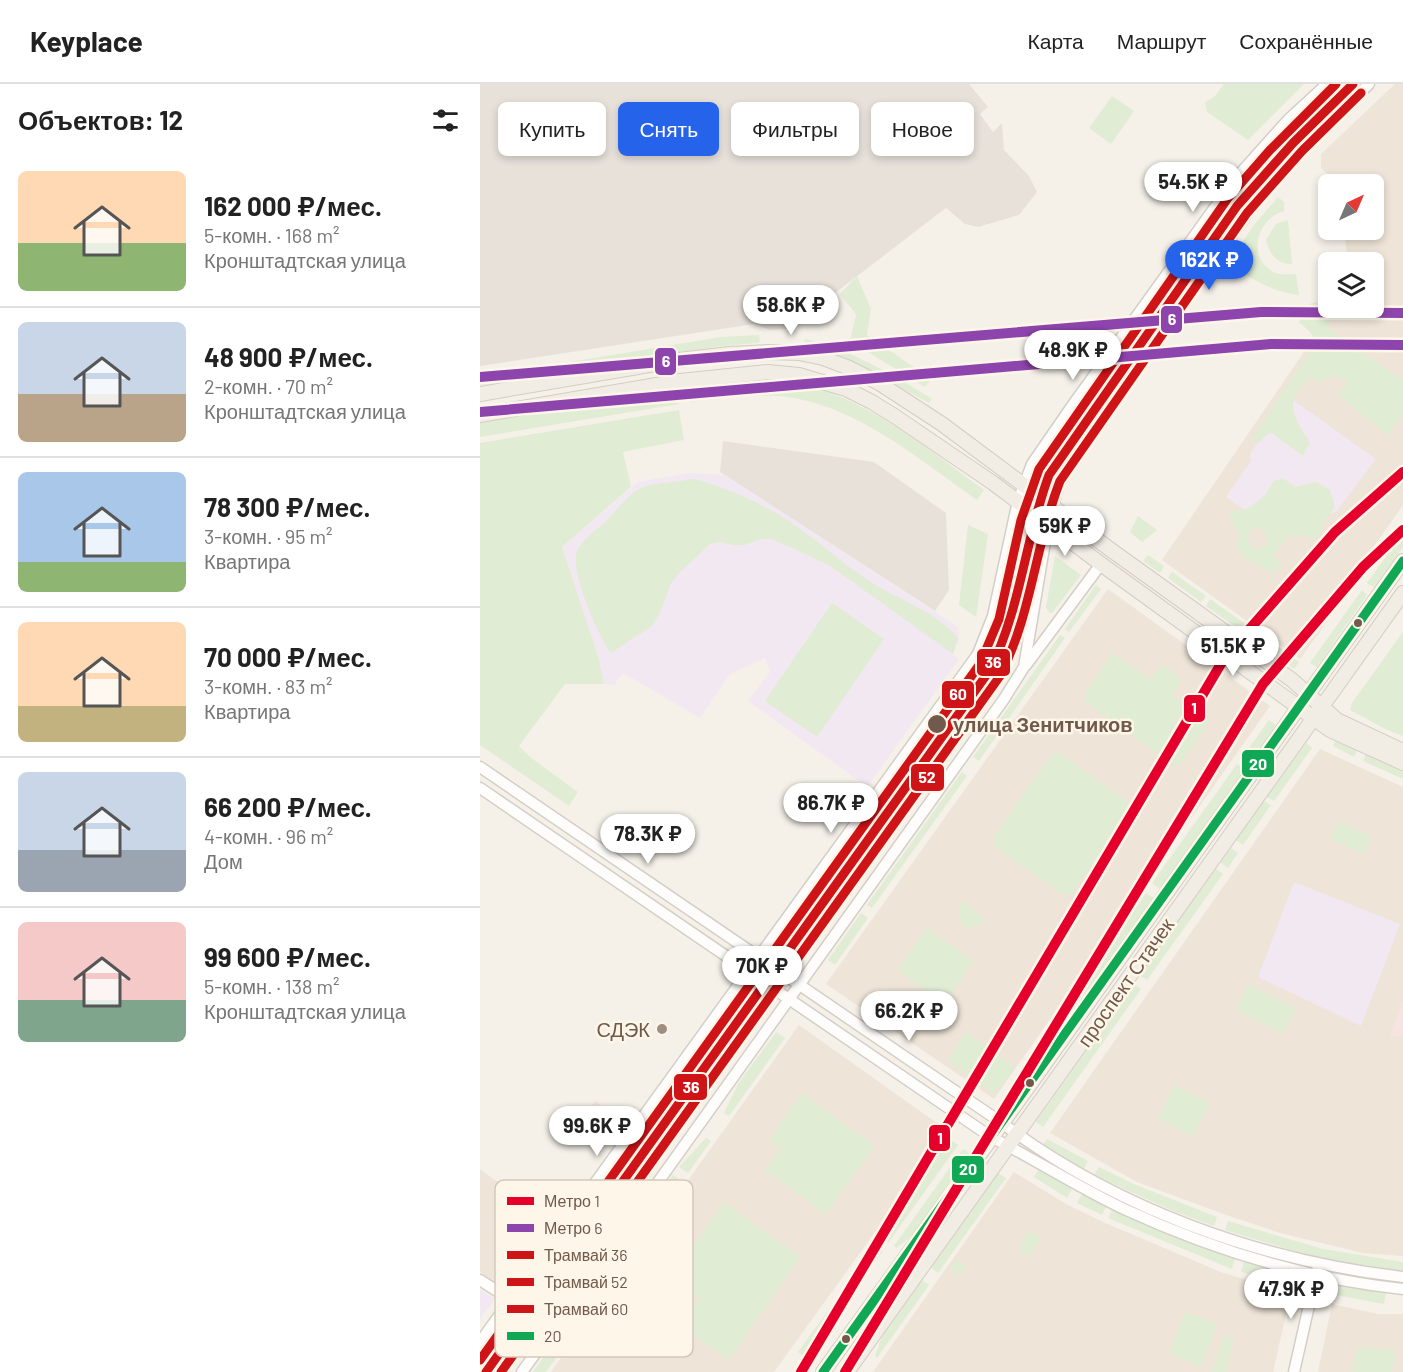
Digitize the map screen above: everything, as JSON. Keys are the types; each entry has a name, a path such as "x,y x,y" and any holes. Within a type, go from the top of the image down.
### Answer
{"main road":[{"path":"480,394 679,360 768,352 799,353 823,358 879,383 942,424 1292,680 1304,701"},
{"path":"480,415 731,374 768,372 800,375 838,386 872,402 925,435 1101,564 1304,701 1317,712 1330,730 1403,763"},
{"name":"проспект Стачек","path":"823,1372 1403,561"},
{"name":"проспект Стачек","path":"847,1372 1403,593"},
{"path":"1317,712 1403,751"}],"street":[{"path":"598,1180 978,654 993,616 1018,501 1032,464 1236,178 1288,120 1327,84"},
{"path":"1024,667 1048,524 1059,483 1243,218 1287,164 1369,84"},
{"path":"660,1180 1005,699 1024,667 1101,564"},
{"path":"480,767 1035,1147 1084,1176 1129,1199 1317,1269 1403,1277"},
{"path":"480,788 992,1137 1079,1186 1124,1209 1241,1254 1403,1289"},
{"path":"1294,1372 1317,1269"},
{"path":"480,1280 495,1290"},
{"path":"480,1342 495,1322"},
{"path":"522,1372 533,1357"}],"shaded area":[{"path":"480,84 969,84 988,107 980,114 993,132 1002,123 1004,150 1029,176 1037,192 1019,215 978,227 965,224 946,208 788,329 770,330 754,324 480,366"},
{"path":"1395,84 1403,84 1403,505 1353,576 1354,584 1300,659 1162,560 1327,318 1384,318 1384,252 1347,252 1345,240 1384,240 1384,174 1327,174 1321,168 1321,154"},
{"path":"1289,397 1376,459 1336,512 1271,529 1226,497 1251,461 1250,454"},
{"path":"723,441 874,462 946,513 949,590 935,611 720,472"},
{"path":"688,473 725,475 958,627 959,639 953,654 959,659 867,787 748,701 770,672 765,658 730,674 700,718 623,673 614,685 604,684 599,659 562,547 638,482"},
{"path":"1108,589 1270,706 994,1099 826,984"},
{"path":"1320,749 1403,787 1403,1256 1363,1253 1280,1233 1229,1216 1137,1182 1050,1133"},
{"path":"1294,882 1400,924 1361,1026 1258,977"},
{"path":"1403,1000 1403,1036 1390,1036"},
{"path":"799,1025 948,1131 774,1372 551,1372 562,1357 693,1357 693,1180 688,1180"},
{"path":"595,1101 615,1115 612,1121 592,1106"},
{"path":"480,1169 495,1180 495,1281 480,1272"},
{"path":"1014,1172 1066,1204 1103,1222 1223,1273 1291,1292 1273,1372 873,1372"},
{"path":"480,1290 495,1299 480,1319"},
{"path":"1332,1304 1378,1314 1403,1314 1403,1372 1318,1372"}],"green space":[{"path":"1224,84 1304,84 1248,140 1207,112 1205,102 1214,97"},
{"path":"1112,96 1134,111 1111,144 1089,128"},
{"path":"1278,197 1284,202 1284,211 1275,215 1262,229 1258,238 1259,256 1264,264 1275,273 1296,274 1299,295 1270,287 1228,264 1253,226"},
{"path":"1288,220 1292,264 1278,260 1269,249 1266,240 1276,224"},
{"path":"857,276 871,309 867,335 931,379 925,387 850,341 856,314 840,294"},
{"path":"1318,302 1318,318 1330,318 1328,328 1396,376 1403,377 1403,413 1389,434 1338,395 1348,382 1334,375 1320,382 1310,377 1295,397 1293,409 1310,443 1303,456 1270,432 1257,444 1251,439 1315,344 1311,333 1299,322 1309,304"},
{"path":"759,335 758,343 721,346 480,386 480,377 721,337"},
{"path":"805,339 855,356 932,399 929,403 850,360 804,345"},
{"path":"767,381 815,388 844,398 886,420 984,490 977,500 884,435 833,409 807,401 779,396 757,396 691,402 691,388 731,382"},
{"path":"675,390 679,404 480,437 480,423"},
{"path":"679,410 684,440 623,452 631,487 562,547 599,659 604,684 565,684 519,746 530,757 578,792 569,806 480,745 480,443"},
{"path":"1283,478 1295,487 1316,482 1330,490 1335,507 1320,528 1322,530 1312,541 1306,536 1289,536 1273,555 1281,563 1273,573 1242,557 1236,546 1239,534 1228,516 1237,510 1247,509 1264,496 1274,481","holes":["1260,528 1266,533 1268,539 1264,547 1257,549 1250,545 1247,538 1252,530"]},
{"path":"692,479 731,491 774,512 866,579 931,615 958,638 953,654 829,565 772,539 761,539 745,545 720,542 710,544 671,583 660,613 652,626 611,653 594,621 582,591 576,564 578,550 585,540 638,490 653,484"},
{"path":"1138,516 1157,530 1142,542 1130,532"},
{"path":"968,525 988,534 976,617 959,605"},
{"path":"1403,533 1403,547 1374,587 1367,583"},
{"path":"1148,555 1164,566 1160,573 1143,561"},
{"path":"1055,556 1081,575 1052,613 1049,613 1046,607"},
{"path":"1172,572 1206,596 1201,602 1168,578"},
{"path":"1096,585 1101,589 1069,632 1065,629"},
{"path":"1362,590 1367,595 1317,667 1310,663"},
{"path":"1210,599 1261,635 1257,642 1206,606"},
{"path":"832,603 884,639 817,737 765,701"},
{"path":"1403,632 1403,736 1350,710 1352,703"},
{"path":"1060,635 1065,638 979,761 973,757"},
{"path":"1271,642 1299,662 1294,669 1266,649"},
{"path":"1113,653 1151,679 1161,665 1182,679 1172,695 1210,721 1180,765 1173,765 1085,702 1085,694"},
{"path":"1269,720 1276,725 1252,760 1244,755"},
{"path":"1336,740 1357,750 1354,757 1333,746"},
{"path":"1306,743 1312,748 1274,801 1267,797"},
{"path":"1059,753 1127,801 1130,810 1072,894 1062,894 995,847 994,836 1052,754"},
{"path":"1366,754 1403,770 1403,779 1363,761"},
{"path":"1237,764 1245,769 1160,889 1152,883"},
{"path":"962,772 967,776 872,908 867,905"},
{"path":"1264,801 1271,805 1243,845 1236,840"},
{"path":"1338,821 1372,836 1364,854 1330,839"},
{"path":"1231,848 1238,853 1228,868 1220,862"},
{"path":"1216,869 1223,874 1147,980 1139,975"},
{"path":"1146,893 1154,898 1068,1018 1060,1012"},
{"path":"964,901 987,922 966,929 960,920 960,903"},
{"path":"861,913 868,918 835,965 828,960"},
{"path":"927,928 974,961 944,1003 897,970"},
{"path":"1134,984 1141,989 1043,1127 1036,1122"},
{"path":"1248,984 1296,1008 1283,1034 1235,1010"},
{"path":"1053,1022 1061,1027 1031,1069 1024,1064"},
{"path":"964,1031 1015,1067 995,1095 947,1061 964,1036"},
{"path":"776,1032 785,1038 729,1116 724,1113 738,1084"},
{"path":"1175,1085 1210,1103 1193,1136 1158,1118"},
{"path":"802,1093 875,1146 826,1214 765,1170 780,1148 769,1140"},
{"path":"706,1138 711,1141 688,1173 679,1167"},
{"path":"949,1139 958,1145 888,1243 880,1236"},
{"path":"1047,1139 1088,1161 1084,1169 1043,1145"},
{"path":"963,1149 971,1154 911,1236 897,1248 894,1246"},
{"path":"1099,1167 1136,1185 1217,1217 1214,1226 1171,1210 1094,1175"},
{"path":"1039,1169 1072,1189 1067,1198 1034,1177"},
{"path":"998,1173 1006,1178 938,1273 931,1268"},
{"path":"673,1175 680,1180 669,1180"},
{"path":"1082,1194 1106,1207 1102,1215 1077,1203"},
{"path":"724,1202 801,1257 728,1360 693,1335 693,1309 699,1300 693,1295 695,1276 693,1274 693,1246"},
{"path":"1112,1210 1235,1258 1232,1269 1108,1218"},
{"path":"1228,1221 1323,1249 1403,1262 1403,1271 1321,1259 1225,1230"},
{"path":"1029,1230 1041,1238 1029,1257 1019,1248"},
{"path":"874,1245 883,1251 858,1286 849,1280"},
{"path":"956,1259 966,1267 958,1278 951,1266"},
{"path":"1244,1261 1292,1274 1298,1279 1302,1288 1241,1272"},
{"path":"922,1280 929,1285 877,1358 875,1356 882,1336"},
{"path":"1330,1284 1386,1293 1384,1304 1320,1292"},
{"path":"843,1290 851,1296 806,1358 798,1352"},
{"path":"1185,1312 1217,1324 1201,1367 1169,1354"},
{"path":"1224,1335 1234,1338 1226,1372 1212,1372"},
{"path":"1357,1348 1396,1349 1392,1372 1352,1372"},
{"path":"544,1357 557,1357 546,1372 533,1372"}],"metro line":[{"name":"6","path":"480,377 1261,312 1403,313"},
{"name":"6","path":"480,412 1271,344 1403,345"},
{"name":"1","path":"801,1372 1225,657 1335,532 1403,472"},
{"name":"1","path":"845,1372 1263,684 1363,567 1403,530"}],"tram line":[{"name":"60","path":"609,1180 980,664 999,619 1021,520 1039,469 1228,198 1270,150 1336,84"},
{"name":"36","path":"624,1180 990,670 1009,622 1049,475 1237,206 1293,143 1353,84"},
{"name":"52","path":"639,1180 1000,676 1019,628 1060,481 1247,213 1302,151 1361,93"},
{"name":"60","path":"480,1360 495,1339"},
{"name":"36","path":"486,1372 497,1357"},
{"name":"52","path":"501,1372 512,1357"}],"transit line":[{"name":"20","path":"823,1372 1403,561"}],"place":[{"name":"улица Зенитчиков","path":"937,724"},
{"name":"СДЭК","path":"662,1029"}]}
